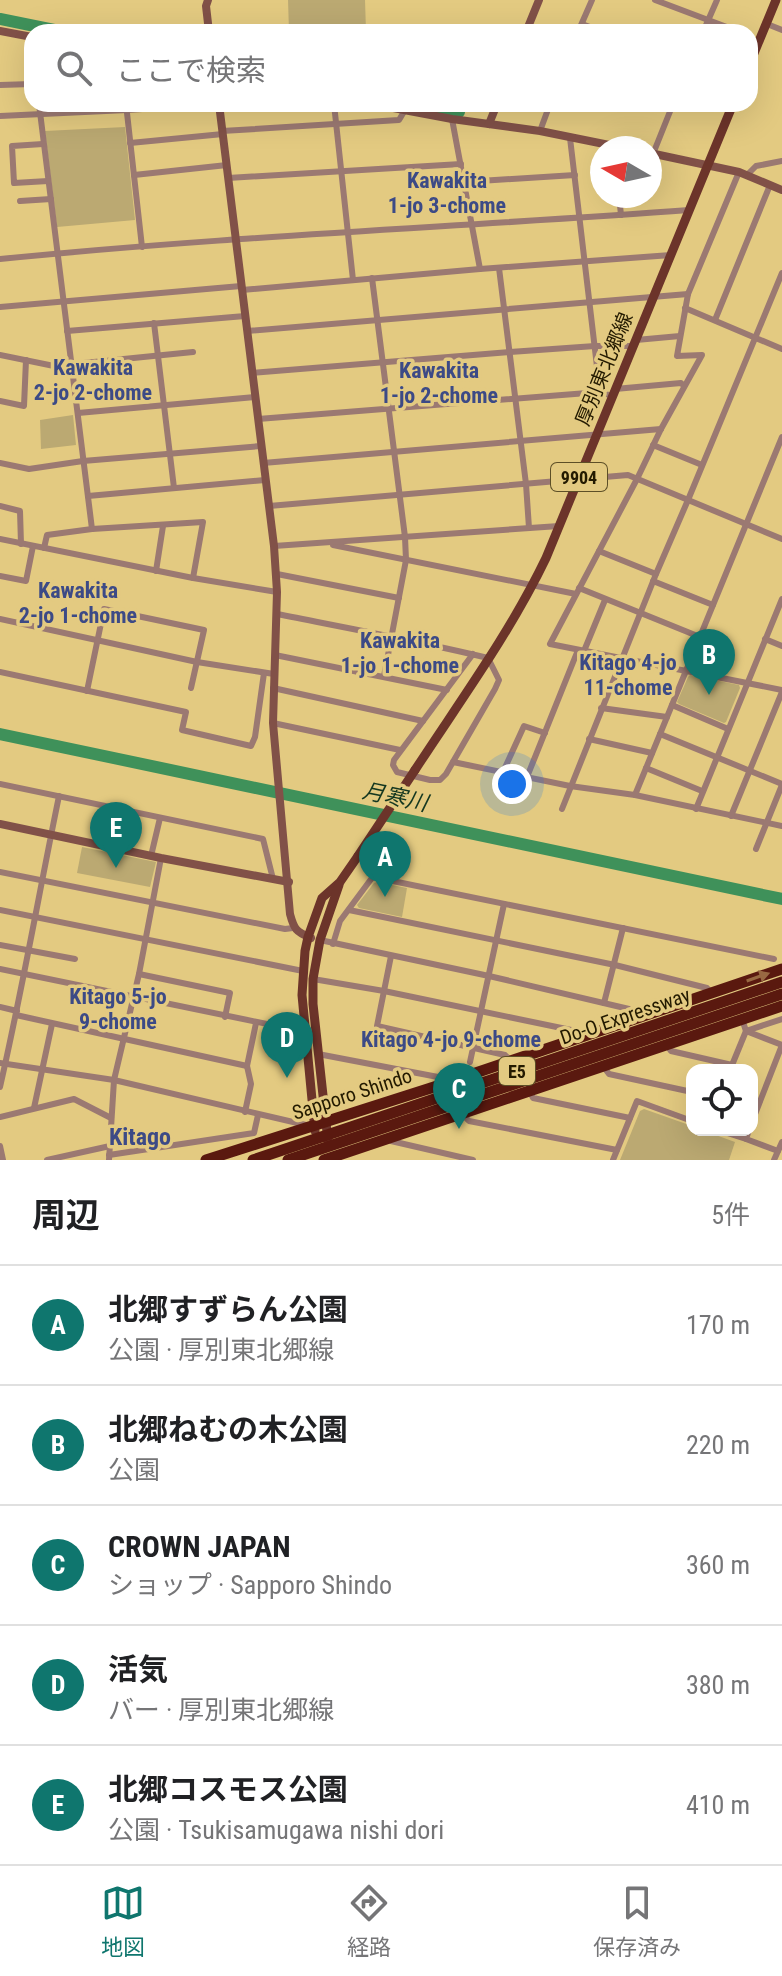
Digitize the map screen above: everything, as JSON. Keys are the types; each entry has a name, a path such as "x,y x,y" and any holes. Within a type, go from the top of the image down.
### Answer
{"highway":[{"name":"Sapporo Shindo","path":"206,1160 712,993 778,964"},
{"name":"Do-O Expressway","path":"253,1160 782,982"},
{"name":"Do-O Expressway","path":"288,1160 782,994"},
{"path":"326,1160 666,1044 744,1025 782,1006"}],"main road":[{"path":"758,34 767,24 776,0"},
{"name":"厚別東北郷線","path":"326,1160 302,995 308,937 322,898 340,882 358,856 533,585 730,112"},
{"name":"厚別東北郷線","path":"320,1123 313,979 320,940 340,882"}],"street":[{"path":"208,0 208,24"},
{"path":"529,24 539,0"},
{"path":"582,24 592,0"},
{"path":"655,0 721,24"},
{"path":"707,24 717,0"},
{"path":"767,24 782,30"},
{"path":"0,31 24,36"},
{"path":"0,85 24,84"},
{"path":"0,116 54,112"},
{"path":"127,112 142,247"},
{"path":"0,672 186,712 182,730 251,746 255,737 275,655 277,574 220,112"},
{"path":"334,112 353,280"},
{"path":"130,143 223,132 399,120 404,112"},
{"path":"415,112 540,131 590,142"},
{"path":"489,124 494,112"},
{"path":"540,131 547,112"},
{"path":"658,136 667,112"},
{"path":"40,113 92,529"},
{"path":"452,119 480,269"},
{"path":"570,138 600,392"},
{"path":"43,144 12,146 14,183 48,181"},
{"path":"662,156 743,174 782,190"},
{"path":"731,816 782,691 550,644 702,355 677,356 688,294 743,174 756,166 782,161"},
{"path":"228,178 461,164"},
{"path":"134,175 227,165"},
{"path":"464,182 575,175"},
{"path":"715,320 770,185"},
{"path":"20,201 51,199"},
{"path":"620,208 621,215"},
{"path":"0,259 236,238 689,210"},
{"path":"0,307 671,255"},
{"path":"499,268 529,528"},
{"path":"562,809 654,577 782,273"},
{"path":"372,278 406,560 384,676"},
{"path":"247,331 688,294"},
{"path":"685,308 782,349"},
{"path":"67,331 245,316"},
{"path":"154,323 174,488"},
{"path":"252,373 634,344 680,336"},
{"path":"0,355 54,366 193,352"},
{"path":"0,401 24,406 26,360"},
{"path":"258,419 515,397 613,393 681,383 684,386"},
{"path":"78,413 255,397"},
{"path":"263,463 661,429"},
{"path":"635,795 782,437"},
{"path":"653,445 702,465"},
{"path":"0,463 29,469 83,461 261,446"},
{"path":"774,457 782,460"},
{"path":"269,506 628,475 782,539"},
{"path":"88,496 265,480"},
{"path":"0,506 20,511 21,544"},
{"path":"44,548 47,535 203,522 193,578"},
{"path":"156,571 163,526"},
{"path":"274,546 559,526"},
{"path":"0,539 277,592"},
{"path":"325,544 577,591 700,637"},
{"path":"0,576 26,581 33,546"},
{"path":"599,551 713,605"},
{"path":"277,574 399,598"},
{"path":"696,809 782,599"},
{"path":"527,777 605,600"},
{"path":"87,691 104,609 204,630 191,688"},
{"path":"277,614 392,636 473,654 488,658 499,680 446,774 440,780 430,780 397,772 394,760 473,654"},
{"path":"0,619 197,662 269,673"},
{"path":"765,639 782,646"},
{"path":"275,655 447,690"},
{"path":"269,673 273,688 276,764 293,928"},
{"path":"273,688 423,721"},
{"path":"672,705 728,729"},
{"path":"601,708 667,717"},
{"path":"273,723 400,750"},
{"path":"503,772 524,726 545,733"},
{"path":"660,734 782,785 756,849"},
{"path":"589,739 652,753"},
{"path":"453,762 782,826"},
{"path":"646,768 702,791"},
{"path":"0,784 263,839 273,879"},
{"path":"0,1087 59,796"},
{"path":"160,818 139,974 114,1080 109,1157 254,1133 258,1115"},
{"path":"0,824 289,882"},
{"path":"333,944 340,921 386,859"},
{"path":"0,872 285,929 293,928 308,937 333,944 629,1009 639,1018"},
{"path":"373,877 623,928 778,964"},
{"path":"470,1062 504,904"},
{"path":"0,910 303,971"},
{"path":"349,910 615,965 707,988 712,993"},
{"path":"604,1003 623,928"},
{"path":"0,945 75,959"},
{"path":"391,956 377,1026 505,1055 511,1061"},
{"path":"0,969 306,1032"},
{"path":"139,974 230,993 225,1017"},
{"path":"313,979 576,1031 580,1038"},
{"path":"0,1007 52,1024 247,1066"},
{"path":"744,1025 782,1019"},
{"path":"245,1112 251,1084 247,1066 256,1023"},
{"path":"34,1108 52,1024"},
{"path":"744,1025 782,1045 758,1107"},
{"path":"732,1064 744,1025"},
{"path":"666,1044 671,1051 717,1064"},
{"path":"318,1054 438,1077 442,1084"},
{"path":"3,1063 114,1080 300,1125 320,1123"},
{"path":"603,1066 609,1074 686,1091"},
{"path":"529,1090 533,1098 630,1118"},
{"path":"0,1117 74,1099 111,1118"},
{"path":"613,1160 637,1101 686,1119"},
{"path":"462,1114 469,1121 617,1150"},
{"path":"737,1136 778,1151"},
{"path":"385,1139 473,1160"},
{"path":"774,1160 782,1142"},
{"path":"0,1146 3,1160"},
{"path":"47,1160 110,1146"},
{"path":"418,1160 421,1149"}],"shaded area":[{"path":"288,0 365,0 366,24 289,24"},
{"path":"125,127 135,220 57,227 45,131"},
{"path":"73,415 76,445 41,449 40,420"},
{"path":"690,675 739,685 726,722 677,702"},
{"path":"82,847 156,862 150,887 77,873"},
{"path":"377,882 407,888 402,917 359,908 357,905"},
{"path":"644,1109 686,1124 686,1136 718,1136 735,1142 729,1160 620,1160 640,1111"}],"waterway":[{"path":"0,19 25,24"},
{"name":"月寒川","path":"0,734 782,899"}],"place":[{"name":"北郷ねむの木公園","path":"709,695"},
{"name":"北郷コスモス公園","path":"116,868"},
{"name":"北郷すずらん公園","path":"385,897"},
{"name":"活気","path":"287,1078"},
{"name":"CROWN JAPAN","path":"459,1129"}],"district":[{"name":"Kawakita 1-jo 3-chome","path":"447,192"},
{"name":"Kawakita 2-jo 2-chome","path":"93,380"},
{"name":"Kawakita 1-jo 2-chome","path":"439,382"},
{"name":"Kawakita 2-jo 1-chome","path":"78,602"},
{"name":"Kawakita 1-jo 1-chome","path":"400,652"},
{"name":"Kitago 4-jo 11-chome","path":"628,674"},
{"name":"Kitago 5-jo 9-chome","path":"118,1008"},
{"name":"Kitago 4-jo 9-chome","path":"451,1039"},
{"name":"Kitago","path":"140,1137"}]}
